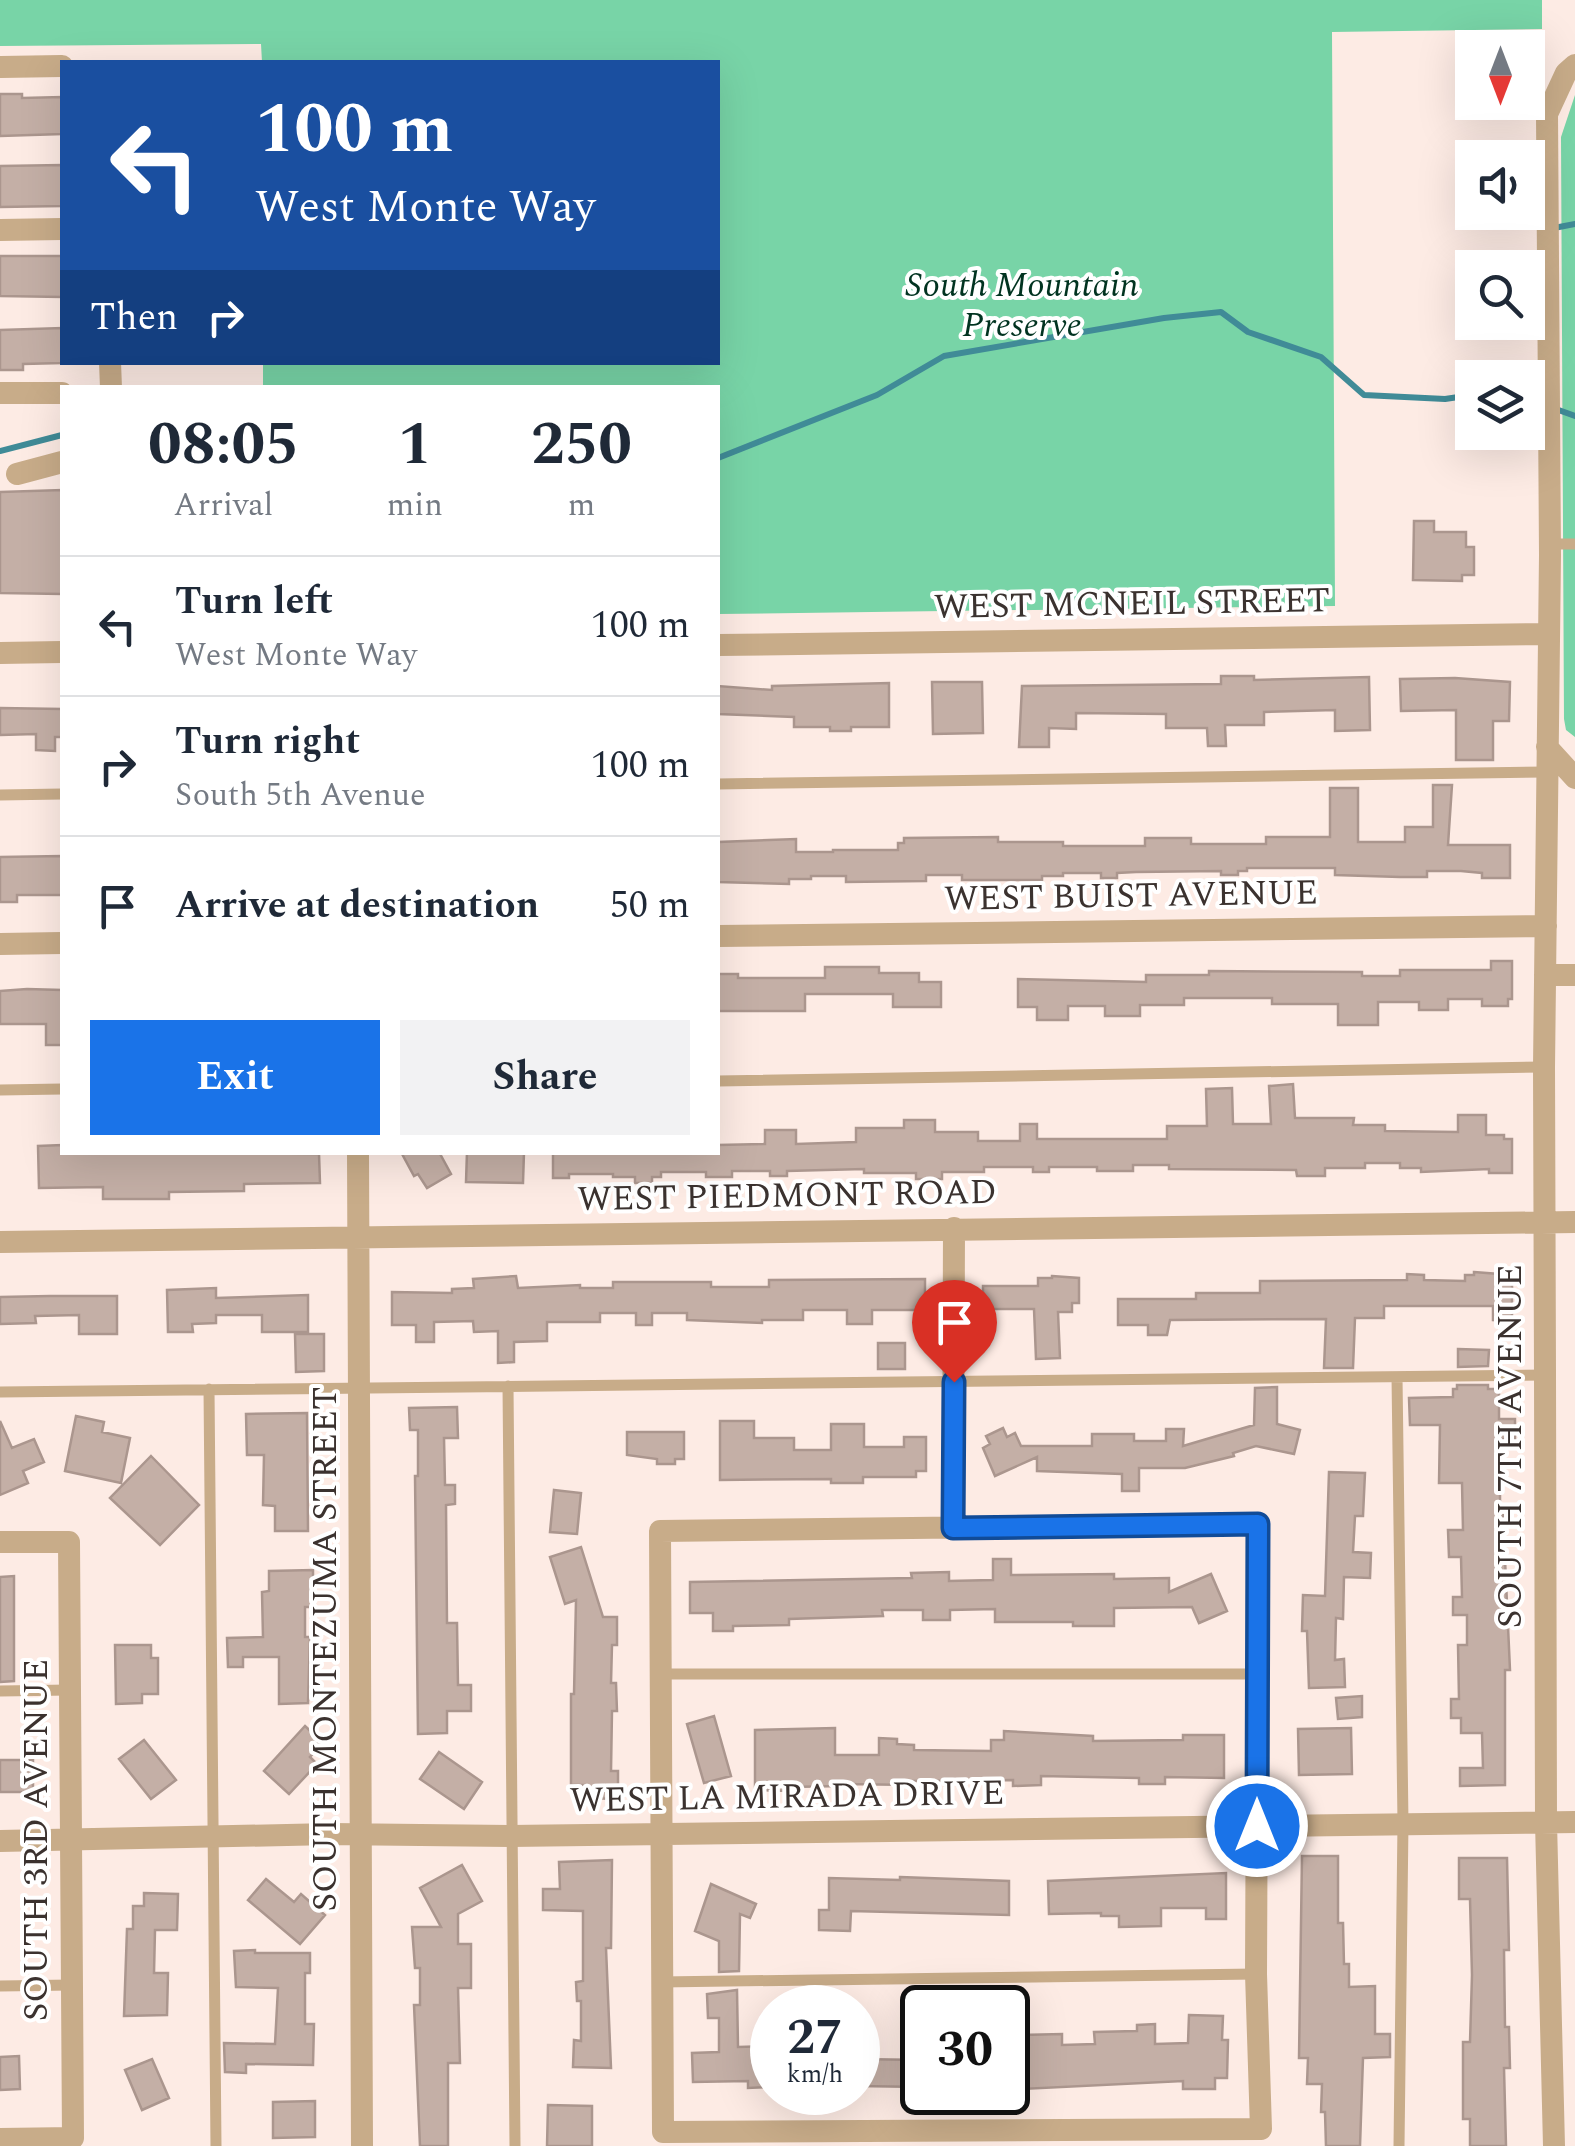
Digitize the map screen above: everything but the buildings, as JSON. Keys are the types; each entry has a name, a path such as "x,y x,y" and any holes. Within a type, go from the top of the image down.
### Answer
{"street":[{"name":"SOUTH 7TH AVENUE","path":"1554,2146 1546,1822 1544,1067 1550,544 1547,114 1566,73 1575,65"},
{"path":"1,67 60,66"},
{"path":"0,230 60,229"},
{"path":"0,393 60,392"},
{"path":"17,474 60,463"},
{"name":"WEST MCNEIL STREET","path":"720,644 1547,634"},
{"path":"0,652 60,652"},
{"path":"1547,746 1575,746"},
{"path":"1547,746 1575,778"},
{"name":"WEST BUIST AVENUE","path":"720,936 1546,926"},
{"path":"0,944 60,943"},
{"path":"1545,975 1575,975"},
{"name":"SOUTH MONTEZUMA STREET","path":"358,1155 362,2146"},
{"name":"WEST PIEDMONT ROAD","path":"0,1242 1575,1222"},
{"path":"953,1528 954,1228"},
{"path":"1258,1524 1256,1974 1262,2130 958,2137 663,2132 660,1531 953,1528 1258,1524"},
{"name":"SOUTH 3RD AVENUE","path":"0,1542 69,1542 73,2138 0,2139"},
{"name":"WEST LA MIRADA DRIVE","path":"0,1842 360,1834 510,1836 1575,1822"}],"lane":[{"path":"1550,544 1575,544"},
{"path":"720,784 1546,772"},
{"path":"0,795 60,794"},
{"path":"720,1081 1544,1067"},
{"path":"0,1090 60,1090"},
{"path":"0,1392 1545,1375"},
{"path":"1397,1377 1403,1823 1399,2146"},
{"path":"508,1386 515,2146"},
{"path":"209,1390 216,2146"},
{"path":"661,1674 1257,1674"},
{"path":"0,1692 70,1690"},
{"path":"661,1982 1256,1974"},
{"path":"0,1986 72,1985"}],"green space":[{"name":"South Mountain Preserve","path":"0,0 1542,0 1542,29 1332,32 1335,606 720,614 720,385 263,385 263,365 720,365 720,60 262,60 261,44 0,46"},
{"path":"1575,95 1575,737 1566,730 1564,719 1561,137"}],"waterway":[{"path":"1554,228 1575,224"},
{"path":"720,457 877,395 944,356 1164,318 1221,312 1248,332 1321,357 1364,395 1455,398"},
{"path":"1545,405 1575,416"},
{"path":"0,451 60,436"}],"route":[{"path":"954,1382 953,1528 1258,1524 1257,1826"}]}
